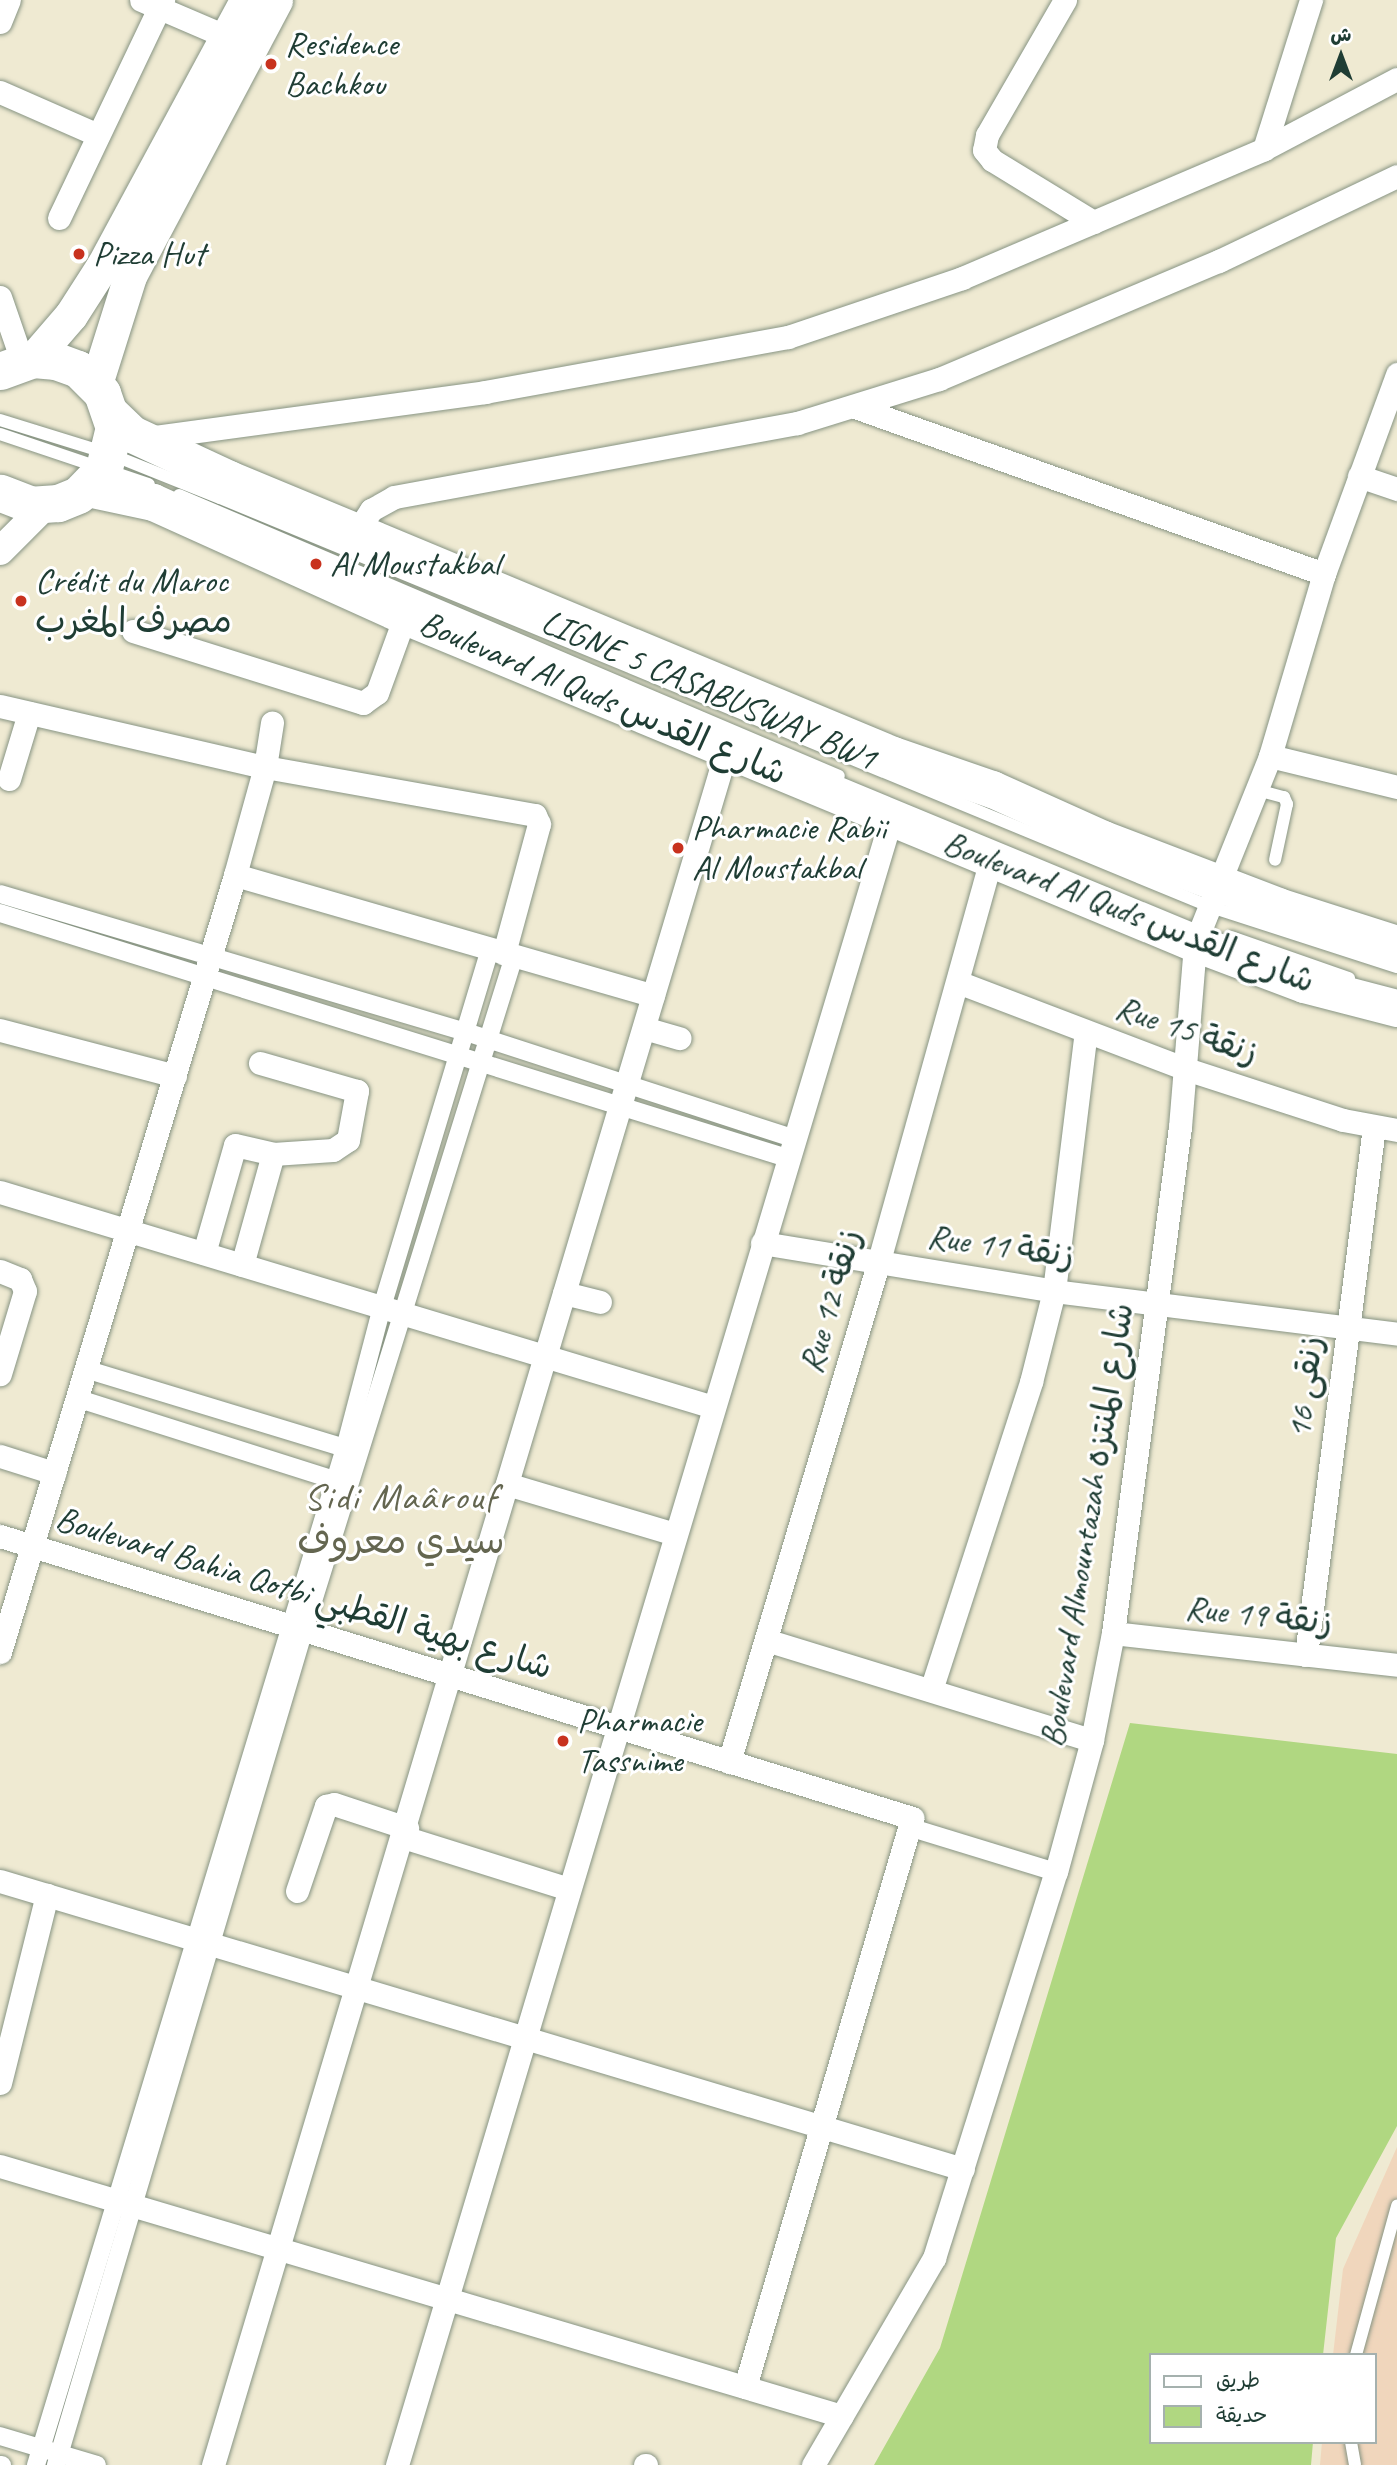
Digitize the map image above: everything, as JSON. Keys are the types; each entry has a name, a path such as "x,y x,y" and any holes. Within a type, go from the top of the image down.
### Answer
{"main road":[{"path":"12,363 93,281 246,0"},
{"path":"103,399 131,276 276,0"},
{"name":"Boulevard Al Quds شارع القدس","path":"12,363 56,361 78,369 103,399 111,462 153,502 405,616 991,859 1203,917 1397,944"},
{"path":"0,493 17,502 46,505 68,500 111,462"},
{"name":"Boulevard Al Quds شارع القدس","path":"111,462 358,530 881,750 992,789 1103,839 1203,917 1304,984 1384,997"}],"street":[{"path":"0,22 9,0"},
{"path":"1065,0 987,135 984,150 992,160 1093,222"},
{"path":"1264,149 1311,0"},
{"path":"59,218 155,3 225,36"},
{"path":"111,462 788,337 950,283 1264,149 1397,79"},
{"path":"0,92 98,135"},
{"path":"358,530 371,510 394,497 797,423 939,379 1206,266 1397,176"},
{"path":"0,297 12,363"},
{"name":"Boulevard Almountazah شارع المنتزه","path":"813,2465 934,2258 1056,1872 1091,1740 1113,1633 1158,1303 1183,1068 1203,917 1270,756 1324,575 1397,374"},
{"path":"855,407 1324,575"},
{"path":"1359,476 1397,489"},
{"path":"0,551 46,505"},
{"path":"133,631 363,703 377,693 405,616"},
{"path":"0,706 265,767 538,816 503,952 485,1039 404,1314 298,1628 203,1942 125,2203 57,2459"},
{"path":"9,779 29,713"},
{"path":"0,1651 3,1625 31,1546 129,1231 235,875 265,767 272,723"},
{"path":"214,2465 727,750"},
{"path":"1270,756 1397,787"},
{"path":"397,2465 891,818"},
{"name":"Rue 12 زنقة","path":"714,1763 766,1640 878,1264 991,859"},
{"path":"235,875 653,996"},
{"path":"0,894 460,1054 624,1093"},
{"path":"0,913 466,1032 624,1093 790,1148"},
{"path":"298,1628 382,1307 466,1032 503,952"},
{"name":"Rue 15 زنقة","path":"958,982 1183,1068 1374,1127 1397,1130"},
{"path":"644,1028 681,1038"},
{"path":"0,1030 175,1076"},
{"path":"931,1690 1031,1382 1054,1291 1086,1032"},
{"path":"204,1252 235,1145 273,1154 341,1146 348,1140 358,1097 353,1088 260,1063"},
{"name":"زنقى 16","path":"1306,1655 1374,1127"},
{"path":"242,1265 273,1154"},
{"path":"0,1192 242,1265 316,1275 382,1307 404,1314 470,1325 545,1356 713,1406"},
{"name":"Rue 11 زنقة","path":"762,1243 1054,1291 1397,1334"},
{"path":"0,1271 20,1279 25,1291 0,1374"},
{"path":"564,1293 600,1302"},
{"path":"85,1369 345,1448"},
{"path":"76,1398 335,1480"},
{"path":"0,1455 54,1472"},
{"path":"507,1485 675,1534"},
{"name":"Boulevard Bahia Qotbi شارع بهية القطبي","path":"0,1536 244,1621 298,1628 617,1727 714,1763 910,1823"},
{"name":"Rue 19 زنقة","path":"1113,1633 1397,1665"},
{"path":"766,1640 1091,1740"},
{"path":"297,1891 326,1806 334,1804 405,1832 569,1889"},
{"path":"745,2387 823,2129 910,1823 1056,1872"},
{"path":"0,1881 963,2169"},
{"path":"0,2082 47,1895"},
{"path":"0,2166 842,2416"},
{"path":"39,2456 125,2203"},
{"path":"0,2436 39,2456 97,2465"}],"lane":[{"name":"LIGNE 5 CASABUSWAY BW1","path":"0,420 111,462 1358,981"},
{"name":"LIGNE 5 CASABUSWAY BW1","path":"0,434 111,462 852,782"},
{"path":"1257,790 1284,797 1287,803 1275,860"},
{"name":"LIGNE 5 CASABUSWAY BW1","path":"1203,917 1397,967"},
{"path":"1384,997 1397,994"},
{"path":"1357,2353 1397,2206"},
{"path":"1351,2444 1355,2465"}],"shaded area":[{"path":"1397,2147 1397,2465 1320,2465 1322,2444 1376,2444 1376,2353 1333,2353 1343,2269"}],"green space":[{"path":"1130,1723 1397,1754 1397,2126 1336,2238 1323,2353 1148,2353 1148,2444 1313,2444 1311,2465 874,2465 940,2348"}],"place":[{"name":"Residence Bachkou","path":"271,64"},
{"name":"Pizza Hut","path":"79,254"},
{"name":"Al Moustakbal","path":"316,564"},
{"name":"Crédit du Maroc مصرف المغرب","path":"21,601"},
{"name":"Pharmacie Rabii Al Moustakbal","path":"678,848"},
{"name":"Pharmacie Tassnime","path":"563,1741"}],"district":[{"name":"Sidi Maârouf سيدي معروف","path":"401,1519"}]}
